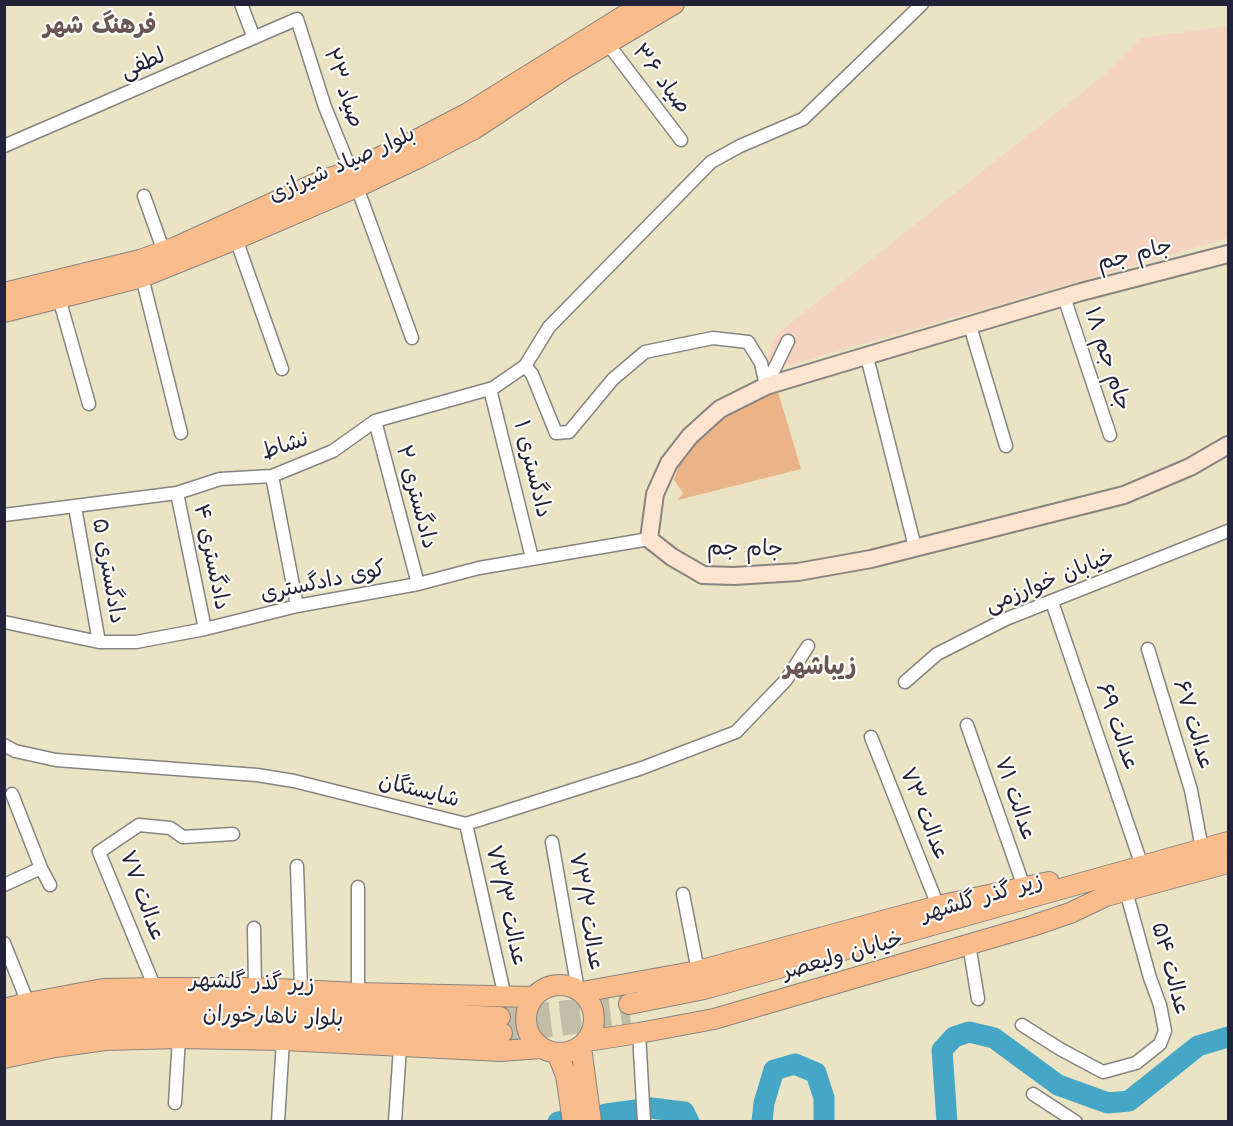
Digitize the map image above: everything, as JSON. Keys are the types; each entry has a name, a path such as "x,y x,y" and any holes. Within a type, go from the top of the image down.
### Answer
{"main road":[{"name":"بلوار صیاد شیرازی","path":"10,301 59,298 142,277 236,239 354,179 474,129 643,4"},
{"name":"بلوار صیاد شیرازی","path":"558,65 608,44 674,4"},
{"name":"بلوار صیاد شیرازی","path":"10,301 164,252 321,181 354,179"},
{"path":"1102,876 1228,842"},
{"path":"1106,896 1228,863"},
{"name":"خیابان ولیعصر","path":"580,991 634,984 698,971 939,906 1024,887 1067,878 1102,876"},
{"name":"زیر گذر گلشهر","path":"632,1022 704,989 1068,889 1102,876"},
{"name":"خیابان ولیعصر","path":"584,1044 632,1022 714,1019 1070,913 1106,896"},
{"name":"زیر گذر گلشهر","path":"632,1022 1069,899 1106,896"},
{"path":"632,1022 626,1027 622,1011 625,999 634,984"},
{"path":"549,1050 573,1052 584,1044 595,1021 589,1000 580,991 570,986 557,985 544,989 534,997 527,1010 526,1024 531,1038 549,1050 566,1075 573,1122"},
{"name":"بلوار ناهارخوران","path":"4,1009 103,989 255,988 534,997"},
{"path":"499,997 507,1017 509,1029 507,1041 501,1034"},
{"name":"زیر گذر گلشهر","path":"4,1025 30,1017 103,1006 176,1004 501,1034"},
{"name":"زیر گذر گلشهر","path":"4,1043 46,1031 103,1022 176,1020 501,1034"},
{"name":"بلوار ناهارخوران","path":"4,1058 55,1047 105,1040 178,1038 283,1040 399,1047 501,1034 549,1050"},
{"path":"584,1044 591,1122"}],"street":[{"path":"242,4 254,38"},
{"path":"766,386 761,363 748,342 713,338 645,352 612,379 569,432 556,433 532,374 525,366 549,327 711,162 740,146 803,119 922,4"},
{"name":"لطفی","path":"4,146 297,19"},
{"name":"صیاد ۲۳","path":"297,19 325,106 412,338"},
{"name":"صیاد ۳۶","path":"608,44 681,140"},
{"path":"144,196 164,252"},
{"path":"236,239 282,369"},
{"name":"جام جم","path":"1228,254 1064,297 766,386 720,409 690,436 669,463 655,494 649,539 672,557 703,574 734,576 798,572 871,559 1124,495 1190,467 1228,445"},
{"path":"142,277 181,433"},
{"name":"۱۸ جام جم","path":"1064,297 1110,435"},
{"path":"59,298 89,404"},
{"path":"970,326 1006,446"},
{"path":"766,386 788,341"},
{"path":"867,357 915,547"},
{"name":"نشاط","path":"4,515 177,493 220,479 272,476 333,451 375,422 490,389 525,366"},
{"name":"دادگستری ۱","path":"490,389 532,558"},
{"name":"دادگستری ۲","path":"375,422 417,584"},
{"path":"272,476 297,606"},
{"name":"دادگستری ۴","path":"177,493 205,629"},
{"name":"دادگستری ۵","path":"75,507 99,642"},
{"name":"خیابان خوارزمی","path":"905,682 937,654 1006,619 1224,533"},
{"name":"کوی دادگستری","path":"4,622 99,642 136,642 205,629 297,606 362,596 479,568 649,539"},
{"name":"عدالت ۶۹","path":"1052,602 1142,866"},
{"name":"شایستگان","path":"4,745 15,751 56,760 257,774 294,781 466,824 642,768 736,732 786,680 808,646"},
{"name":"عدالت ۶۷","path":"1148,649 1191,790 1202,849"},
{"name":"عدالت ۷۱","path":"967,725 1024,887"},
{"name":"عدالت ۷۳","path":"872,737 939,906"},
{"path":"12,794 50,885"},
{"name":"۷۳/۳ عدالت","path":"466,824 499,997"},
{"name":"عدالت ۷۷","path":"155,988 99,852 139,825 170,828 183,837 233,834"},
{"name":"عدالت ۷۳/۲","path":"552,842 580,991"},
{"path":"297,866 301,990"},
{"path":"4,885 41,868"},
{"path":"358,886 358,993"},
{"name":"عدالت ۵۴","path":"1022,1025 1103,1072 1136,1063 1160,1044 1165,1031 1165,1004 1150,978 1126,891"},
{"path":"683,894 698,971"},
{"path":"254,928 255,988"},
{"path":"4,943 28,1003"},
{"path":"969,944 978,999"},
{"path":"632,1022 644,1119"},
{"path":"175,1102 178,1038"},
{"path":"278,1122 283,1040"},
{"path":"395,1122 399,1047"},
{"path":"1033,1094 1076,1122"}],"shaded area":[{"path":"1228,26 1228,238 773,370 768,357 777,334 1103,76 1141,38"}],"building":[{"path":"778,392 801,469 678,500 683,493 674,480 679,465 687,451 698,440 701,432 734,407"}],"waterway":[{"path":"947,1122 942,1050 954,1037 969,1032 994,1038 1058,1085 1108,1103 1129,1101 1198,1046 1228,1037"},
{"path":"762,1122 764,1103 774,1070 795,1064 816,1073 824,1098 824,1122"},
{"path":"606,1114 651,1108 684,1112 689,1122"},
{"path":"558,1122 563,1121"}],"tunnel":[{"path":"500,1017 629,1004"},
{"path":"502,1033 630,1017"}],"district":[{"name":"فرهنگ شهر","path":"100,27"},
{"name":"زیباشهر","path":"820,668"}]}
